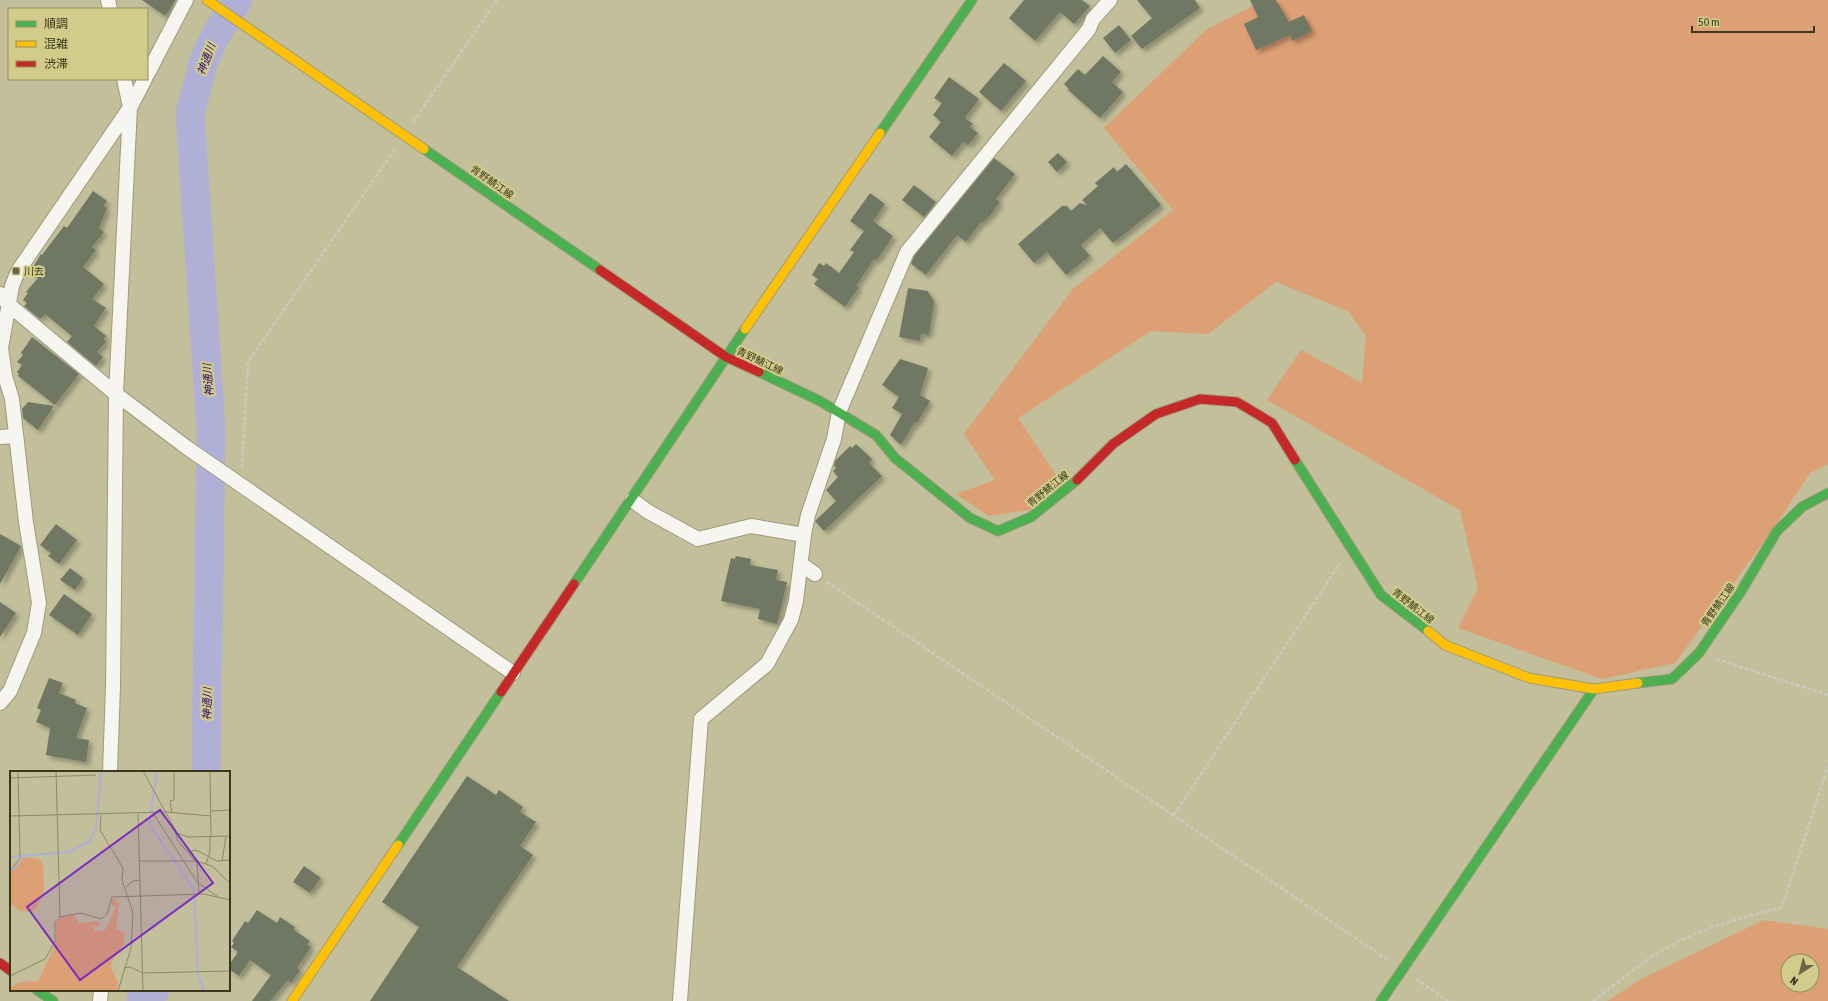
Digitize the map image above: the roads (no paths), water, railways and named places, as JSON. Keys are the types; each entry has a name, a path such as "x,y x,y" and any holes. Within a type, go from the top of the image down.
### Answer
{"main road":[{"name":"青野鯖江線","path":"207,0 726,357 820,401 876,435 895,458 970,518 998,531 1031,517 1071,486 1113,444 1156,414 1200,399 1237,402 1272,423 1380,595 1445,645 1529,678 1594,689 1672,679 1699,653 1740,593 1777,531 1802,507 1828,493"},
{"path":"292,1001 332,944 513,673 632,500 726,357 972,0"},
{"path":"1380,1001 1594,689"},
{"path":"0,963 10,970"},
{"path":"39,991 53,1001"}],"street":[{"path":"148,73 186,0"},
{"path":"680,1001 701,719 766,664 791,620 796,601 804,534 808,515 834,439 839,412 907,252 1089,30 1093,19 1110,0"},
{"path":"110,771 113,687 116,394 130,107 124,80"},
{"path":"0,703 10,691 34,633 39,603 26,522 12,399 1,348 4,299 18,272 130,107 144,80"},
{"path":"4,299 116,394 195,453 513,673"},
{"path":"0,437 16,436"},
{"path":"632,500 647,511 698,539 751,526 804,534"},
{"path":"801,564 815,574"},
{"path":"100,1001 101,991"}],"waterway":[{"name":"神通川","path":"206,771 211,429 190,114 203,63 215,36 238,0"},
{"name":"神通川","path":"141,1001 154,991"}],"place":[{"name":"川去","path":"16,271"}]}
